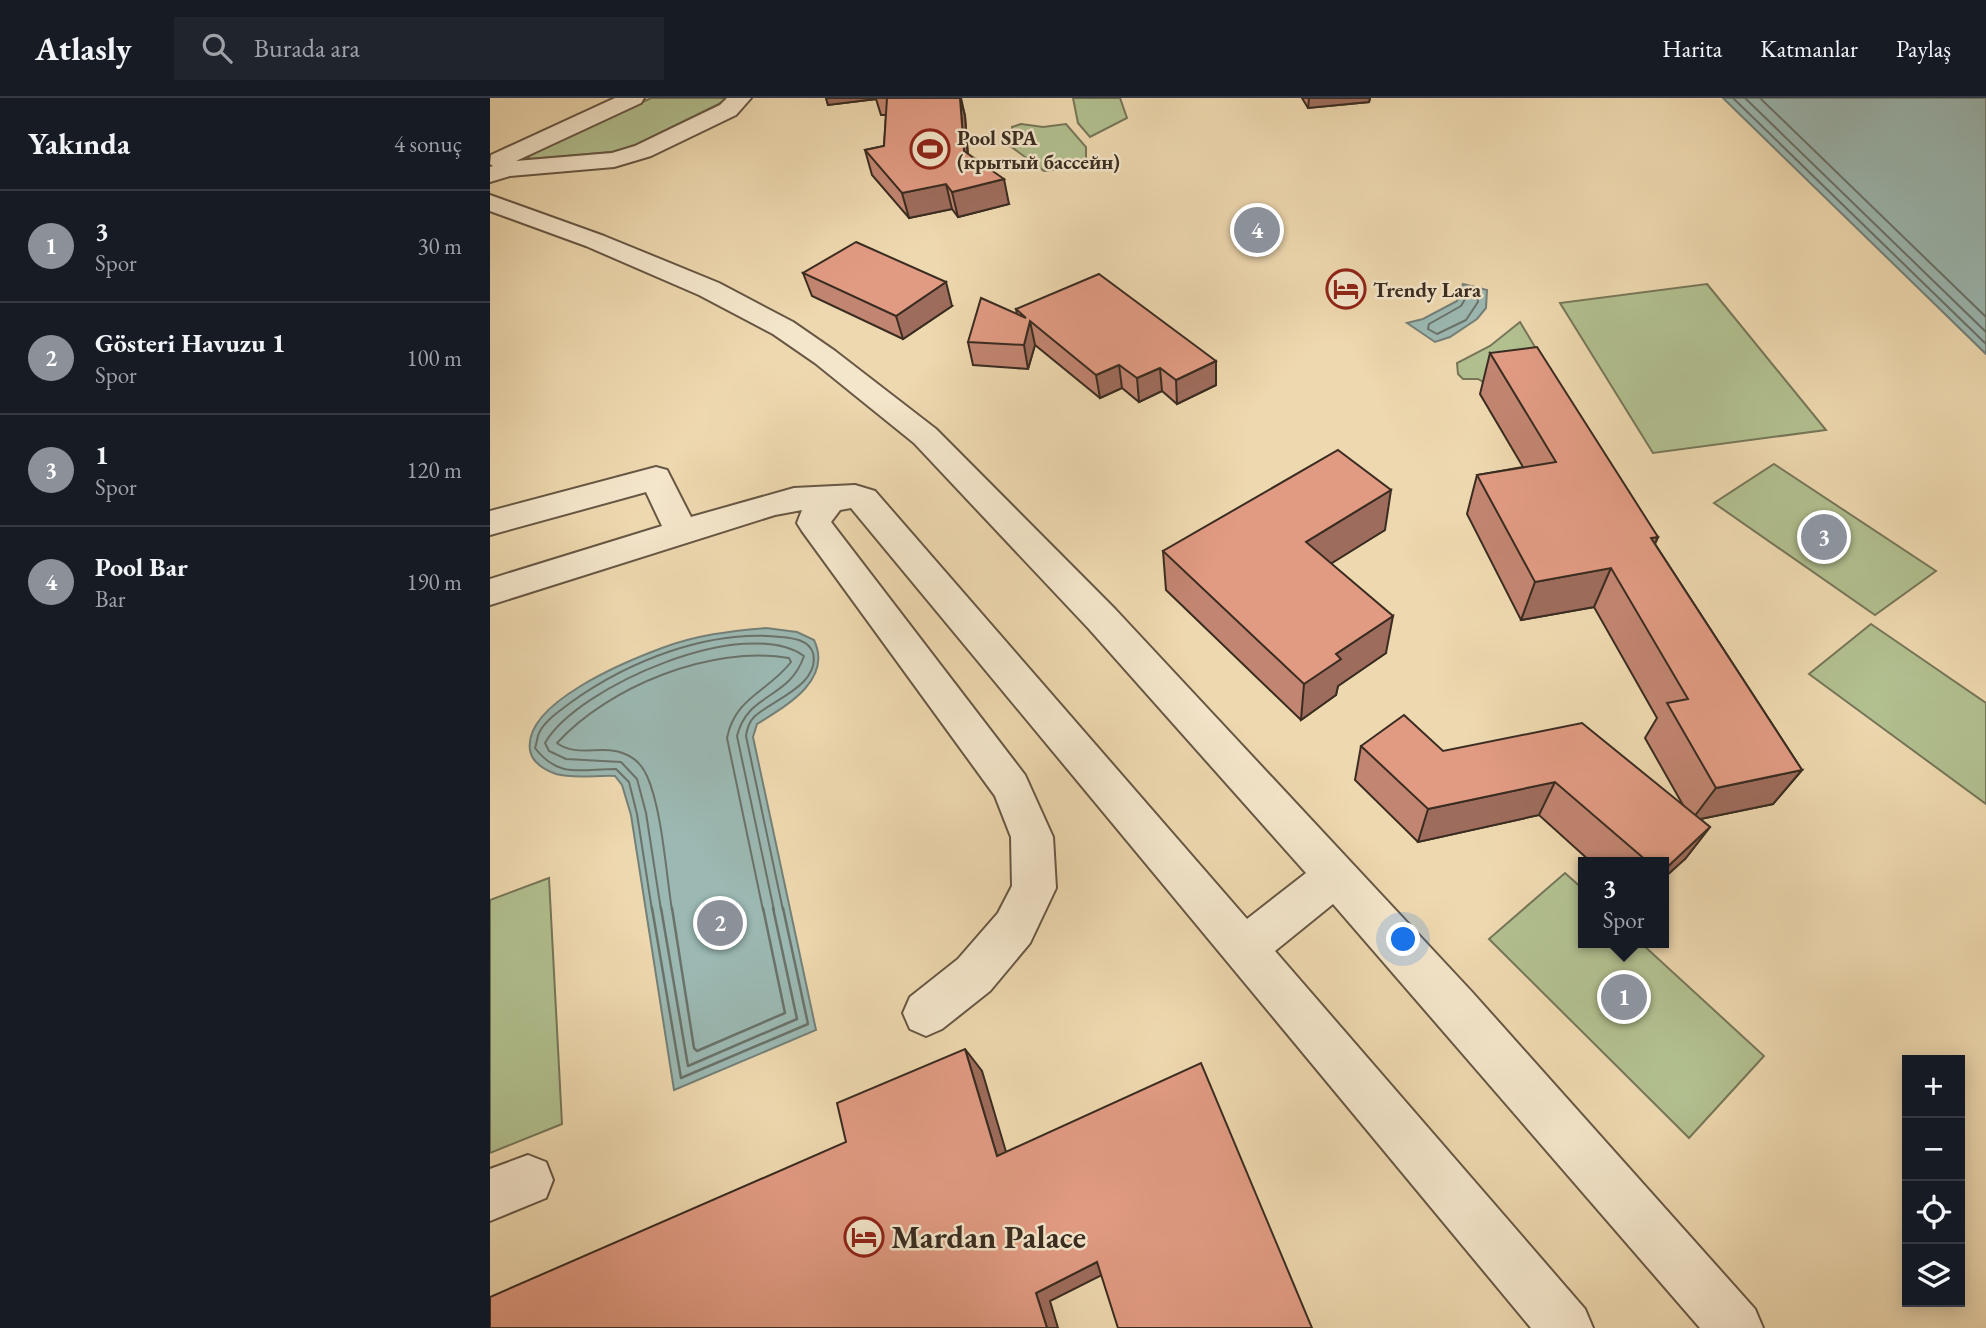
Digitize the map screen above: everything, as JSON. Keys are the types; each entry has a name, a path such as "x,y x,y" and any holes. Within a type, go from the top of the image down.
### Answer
{"street":[{"path":"490,162 633,98"},
{"path":"490,175 506,169 614,160 643,151 728,110 740,98"},
{"path":"490,202 595,241 696,283 773,322 825,357 925,436 1102,619 1336,876 1456,1008 1736,1328"},
{"path":"490,523 656,478 681,532"},
{"path":"490,592 804,496 831,499 848,496 863,499 1566,1328"},
{"path":"831,499 817,513 814,523 1011,787 1032,837 1034,888 1014,928 974,975 926,1013"},
{"path":"1244,948 1336,876"}],"green space":[{"path":"651,98 727,100 623,151 531,159 527,156"},
{"path":"1073,98 1120,98 1127,118 1090,137 1078,123"},
{"path":"1021,124 1043,127 1066,124 1086,147 1086,166 1044,171 1006,143 1013,139 1012,127"},
{"path":"1707,284 1826,430 1653,453 1560,303"},
{"path":"1520,322 1544,362 1497,390 1478,379 1463,379 1458,374 1457,363 1490,346"},
{"path":"1774,464 1936,571 1875,615 1714,503"},
{"path":"1871,624 1986,703 1986,804 1809,674"},
{"path":"1565,873 1578,885 1578,948 1646,948 1764,1056 1689,1138 1489,939"},
{"path":"549,878 562,1124 490,1153 490,900"}],"water":[{"path":"1723,98 1986,98 1986,354"},
{"path":"1463,284 1487,290 1486,308 1477,319 1450,337 1435,342 1407,323 1423,319 1457,301"},
{"path":"766,628 797,632 814,640 818,654 817,667 804,690 757,724 753,737 816,1030 674,1090 631,815 622,785 615,776 570,776 543,768 531,755 532,733 543,716 559,701 580,686 626,663 662,648 700,637"}],"building":[{"path":"887,98 960,98 964,151 1004,179 952,192 946,184 902,193 865,150 884,146"},
{"path":"856,242 946,282 896,316 803,273"},
{"path":"1099,274 1216,361 1176,380 1160,368 1137,378 1119,365 1096,375 1030,321 1024,345 968,342 981,298 1026,318 1016,309"},
{"path":"1537,347 1658,537 1651,538 1802,770 1716,788 1667,703 1688,699 1611,568 1535,582 1477,475 1556,462 1490,353"},
{"path":"1338,450 1391,490 1306,542 1393,616 1336,654 1341,659 1304,684 1163,551"},
{"path":"1404,715 1443,751 1582,723 1710,827 1669,865 1669,857 1642,857 1555,782 1428,809 1361,746"},
{"path":"965,1049 997,1156 1201,1063 1312,1328 1118,1328 1097,1262 1036,1293 1047,1328 490,1328 490,1297 846,1142 837,1103"}],"place":[{"name":"Pool SPA (крытый бассейн)","path":"930,149"},
{"name":"Pool Bar","path":"1257,230"},
{"name":"Trendy Lara","path":"1346,289"},
{"name":"1","path":"1824,537"},
{"name":"Gösteri Havuzu 1","path":"720,923"},
{"name":"3","path":"1624,997"},
{"name":"Mardan Palace","path":"864,1237"}]}
